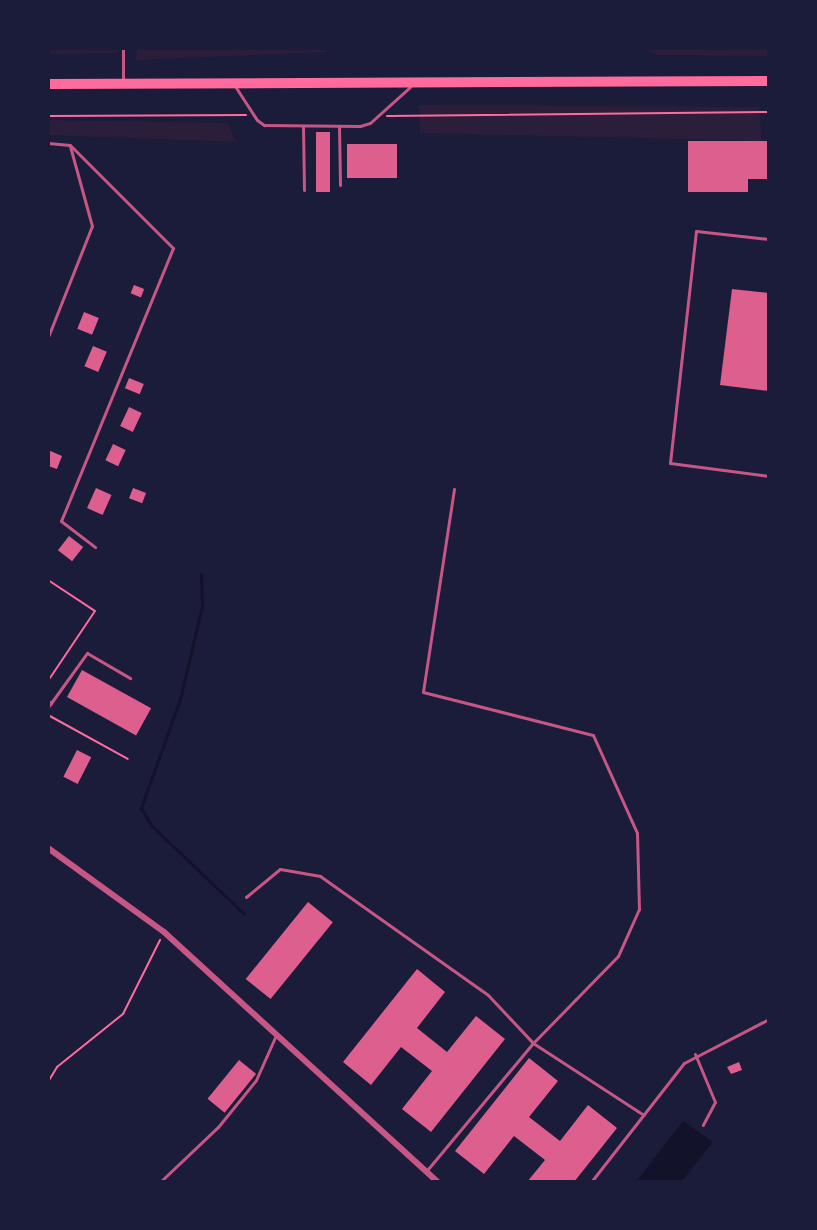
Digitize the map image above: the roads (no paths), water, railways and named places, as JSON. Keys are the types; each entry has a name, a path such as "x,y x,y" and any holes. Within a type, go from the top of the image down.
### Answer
{"main road":[{"path":"48,84 769,81"}],"street":[{"path":"48,848 164,932 438,1182"}],"lane":[{"path":"123,48 123,82"},
{"path":"233,82 253,115 264,125 360,126 378,116 416,82"},
{"path":"303,126 304,190"},
{"path":"339,126 340,185"},
{"path":"48,143 70,145 173,248 61,521 95,548"},
{"path":"48,337 92,226 70,145"},
{"path":"769,239 696,231 670,463 769,476"},
{"path":"426,1171 533,1043 618,956 639,909 637,833 592,735 423,692 454,489"},
{"path":"48,707 87,652 130,678"},
{"path":"246,897 279,869 320,876 488,995 533,1043 644,1115"},
{"path":"591,1182 694,1054 769,1019"},
{"path":"160,1182 218,1127 256,1080 276,1035"},
{"path":"694,1054 715,1102 703,1125"}],"waterway":[{"path":"201,574 202,606 180,699 141,808 152,826 244,914"}]}
